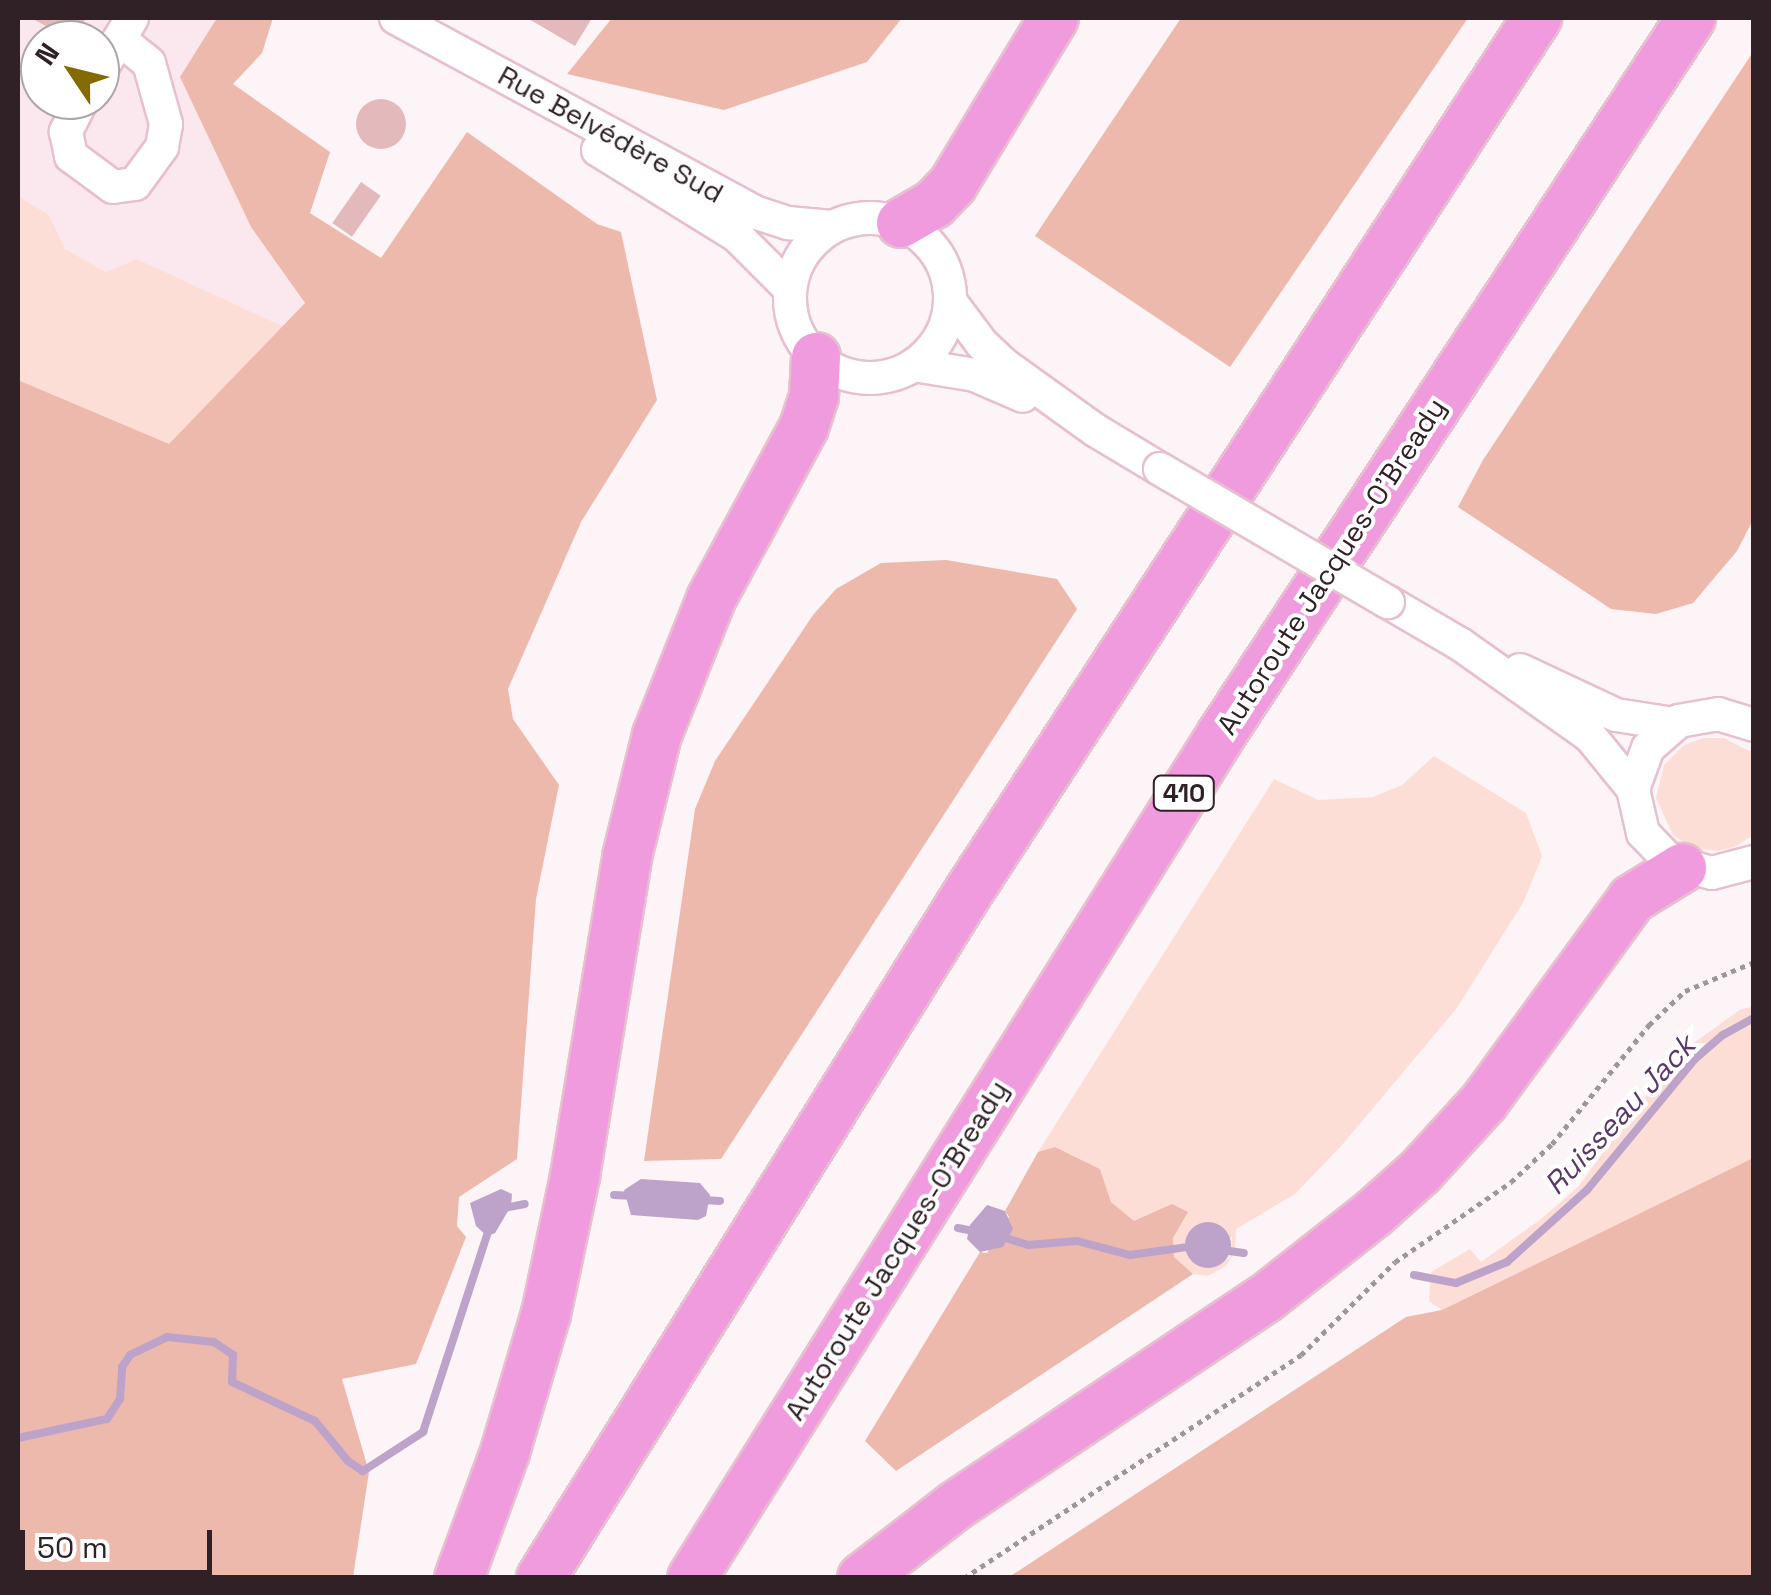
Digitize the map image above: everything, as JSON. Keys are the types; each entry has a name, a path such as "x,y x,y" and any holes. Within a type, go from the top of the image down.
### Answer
{"highway":[{"path":"901,224 934,204 953,184 1054,18"},
{"path":"541,1578 977,878 1536,18"},
{"name":"Autoroute Jacques-O'Bready","path":"692,1578 1221,735 1691,18"},
{"path":"459,1578 509,1442 549,1303 575,1176 620,894 652,753 711,599 804,426 814,397 816,358"},
{"path":"862,1578 955,1506 1266,1298 1374,1214 1420,1172 1484,1102 1632,899 1682,868"}],"street":[{"name":"Rue Belvédère Sud","path":"394,18 750,210 775,220 832,227"},
{"name":"Rue Belvédère Sud","path":"394,18 729,230 761,256 790,290"},
{"path":"72,120 66,132 71,156 114,186 135,184 162,147 166,124 149,63 123,25"},
{"path":"866,218 901,224 936,251 947,275 950,301 940,337 914,365 888,376 859,378 840,373 816,358 795,327 790,290 804,253 832,227 866,218"},
{"path":"950,301 994,356 1095,430 1460,644 1590,736 1632,790 1643,833 1659,853 1682,868 1721,873 1753,863"},
{"path":"914,365 982,377 1095,430"},
{"path":"1460,644 1616,715 1674,724 1711,714 1754,725"},
{"path":"1632,790 1648,748 1674,724"}],"path":[{"path":"964,1578 1301,1355 1395,1262 1511,1182 1552,1144 1649,1025 1685,992 1724,971 1754,962"}],"shaded area":[{"path":"18,18 217,18 181,78 251,227 305,303 284,327 137,259 106,273 65,249 49,215 18,196"},
{"path":"217,18 273,18 262,53 233,84 330,152 310,213 381,258 467,132 597,224 621,232 657,400 581,522 508,689 513,719 559,785 536,899 517,1159 459,1197 457,1226 466,1237 416,1364 342,1379 369,1472 353,1577 18,1577 18,380 169,444 305,303 251,227 180,77"},
{"path":"612,18 902,18 867,62 724,110 567,74"},
{"path":"1181,18 1468,18 1230,367 1035,236"},
{"path":"1753,52 1753,520 1737,551 1693,603 1656,614 1611,609 1458,507 1483,460"},
{"path":"18,196 49,215 65,249 106,272 137,259 284,327 169,445 18,380"},
{"path":"946,560 1057,579 1077,609 721,1159 644,1161 695,809 715,761 813,615 836,589 881,563"},
{"path":"1703,738 1724,738 1753,753 1753,835 1737,846 1717,851 1691,847 1673,835 1656,798 1664,765 1684,745"},
{"path":"1434,756 1526,813 1542,856 1524,901 1457,1008 1342,1145 1295,1194 1236,1229 1235,1251 1226,1266 1208,1276 1193,1274 1174,1257 1173,1238 1187,1213 1172,1205 1134,1222 1111,1202 1100,1169 1055,1147 1038,1152 1274,779 1318,800 1373,797 1402,785","holes":["1232,1237 1230,1258 1209,1266 1189,1260"]},
{"path":"1753,1007 1753,1158 1442,1310 1429,1301 1431,1272 1470,1249 1481,1262 1541,1219 1578,1187 1637,1106 1690,1046 1741,1009"},
{"path":"1055,1147 1100,1169 1111,1202 1134,1221 1172,1204 1188,1212 1173,1238 1174,1257 1193,1274 896,1471 865,1441 980,1252 987,1253 1009,1217 1005,1211 1038,1152"},
{"path":"1753,1158 1753,1577 1009,1577 1406,1317 1442,1310"},
{"path":"641,1179 700,1183 710,1195 706,1216 698,1220 631,1215 624,1190"},
{"path":"501,1189 512,1194 511,1206 495,1233 487,1236 476,1226 470,1203"},
{"path":"987,1205 1005,1211 1013,1229 1003,1247 980,1252 967,1239 970,1225"},
{"path":"1208,1222 1224,1229 1231,1245 1224,1261 1208,1268 1192,1261 1185,1245 1192,1229"}],"building":[{"path":"31,18 86,18 85,20"},
{"path":"527,18 592,18 575,46"},
{"path":"381,99 399,106 406,124 399,142 381,149 363,142 356,124 363,106"},
{"path":"361,182 381,196 352,237 332,223"}],"waterway":[{"name":"Ruisseau Jack","path":"1414,1275 1456,1283 1507,1262 1587,1190 1695,1059 1723,1035 1754,1018"},
{"name":"Ruisseau Jack","path":"614,1195 634,1196"},
{"name":"Ruisseau Jack","path":"703,1200 720,1201"},
{"name":"Ruisseau Jack","path":"504,1208 525,1204"},
{"name":"Ruisseau Jack","path":"18,1438 107,1419 120,1399 122,1367 130,1355 167,1337 214,1342 233,1355 232,1382 315,1421 348,1461 363,1471 423,1432 490,1226"},
{"name":"Ruisseau Jack","path":"958,1228 978,1232"},
{"name":"Ruisseau Jack","path":"1002,1237 1028,1245 1077,1241 1130,1255 1188,1247"},
{"name":"Ruisseau Jack","path":"1222,1250 1244,1253"}]}
